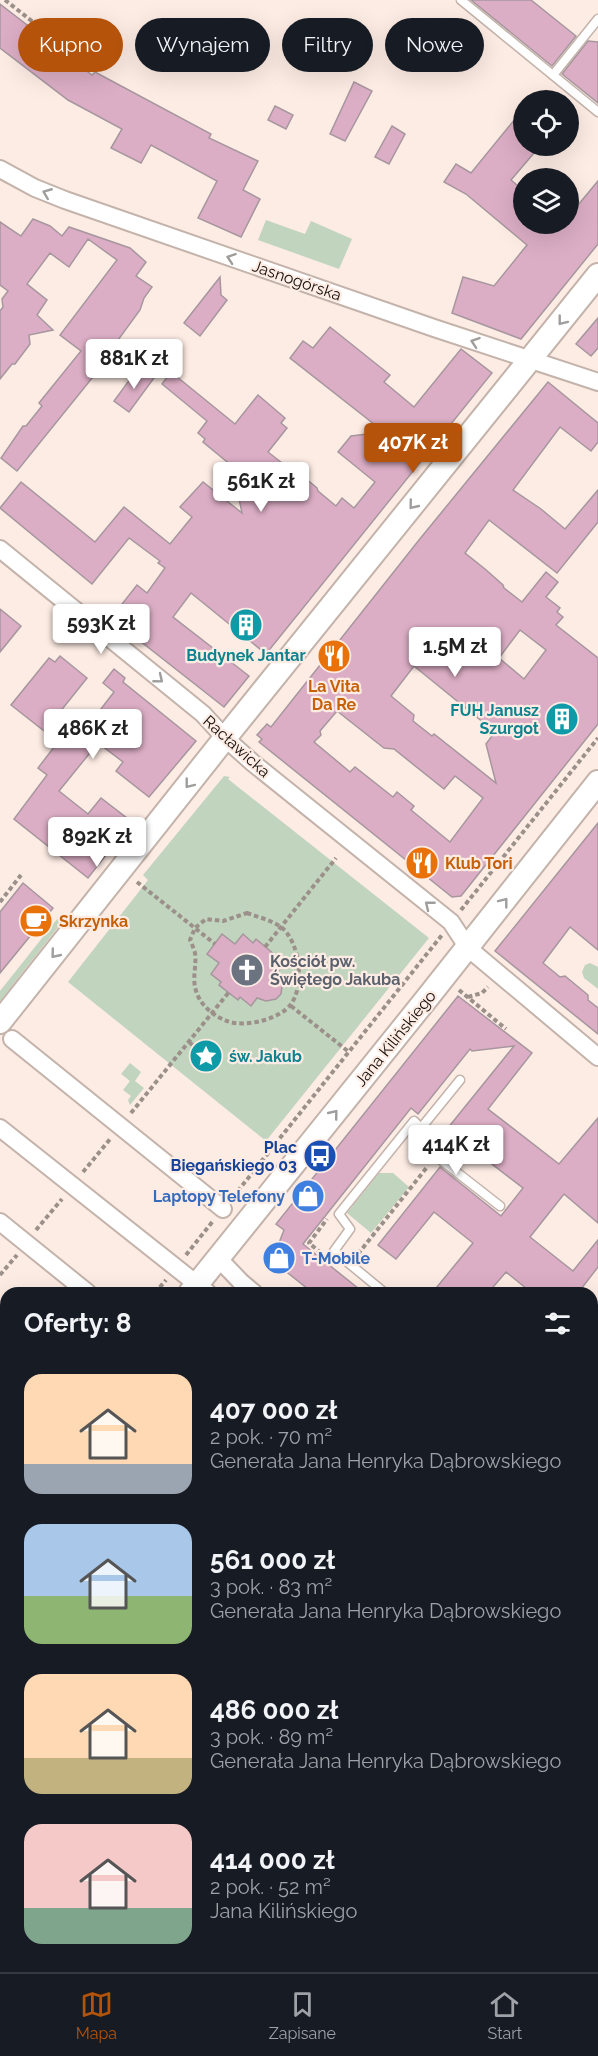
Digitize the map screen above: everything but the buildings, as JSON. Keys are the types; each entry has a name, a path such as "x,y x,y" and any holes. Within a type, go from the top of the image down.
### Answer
{"street":[{"name":"Jasnogórska","path":"0,169 35,188 65,200 443,331 598,382"},
{"path":"223,1209 6,1031 225,738 598,275"},
{"name":"Racławicka","path":"0,549 203,714 225,738 451,922 468,948 598,1057"},
{"name":"Jana Kilińskiego","path":"200,1287 218,1258 468,948 598,782"},
{"path":"0,1128 194,1287"},
{"path":"0,1222 81,1287"},
{"path":"218,1258 247,1287"}],"lane":[{"path":"462,0 598,112"},
{"path":"553,75 598,19"},
{"path":"460,1080 421,1128 421,1138 436,1156 500,1206"},
{"path":"378,1287 334,1251 351,1229 339,1214 414,1121 421,1128"}],"path":[{"path":"5,0 28,18"},
{"path":"468,901 598,738"},
{"path":"265,947 336,858"},
{"path":"0,902 21,875"},
{"path":"134,880 215,944"},
{"path":"247,913 281,927 290,936 296,951 299,975 297,993 291,1006 274,1017 252,1022 229,1022 211,1014 200,999 193,982 195,954 190,940 195,928 206,919 223,921 247,913"},
{"path":"273,1148 445,931"},
{"path":"468,997 482,993 490,984"},
{"path":"456,987 506,1029"},
{"path":"218,1006 229,992"},
{"path":"291,1006 349,1052"},
{"path":"189,1042 202,1053"},
{"path":"350,1264 436,1156"}],"green space":[{"path":"266,220 305,234 311,221 352,239 339,269 258,240"},
{"path":"224,776 230,777 228,779 429,938 266,1141 68,982 148,880 143,875"},
{"path":"58,918 62,922 0,1001 0,991"},
{"path":"590,963 598,967 598,989 584,978 582,972 585,965"},
{"path":"130,1063 141,1072 135,1081 144,1088 130,1105 128,1100 131,1096 123,1090 130,1081 121,1074"},
{"path":"379,1173 393,1173 409,1187 371,1233 347,1213"}],"place":[{"name":"Budynek Jantar","path":"246,625"},
{"name":"La Vita Da Re","path":"334,656"},
{"name":"FUH Janusz Szurgot","path":"562,719"},
{"name":"Klub Tori","path":"422,863"},
{"name":"Skrzynka","path":"36,921"},
{"name":"Kościół pw. Świętego Jakuba","path":"247,970"},
{"name":"św. Jakub","path":"206,1056"},
{"name":"Plac Biegańskiego 03","path":"320,1156"},
{"name":"Laptopy Telefony","path":"308,1196"},
{"name":"T-Mobile","path":"279,1258"}]}
